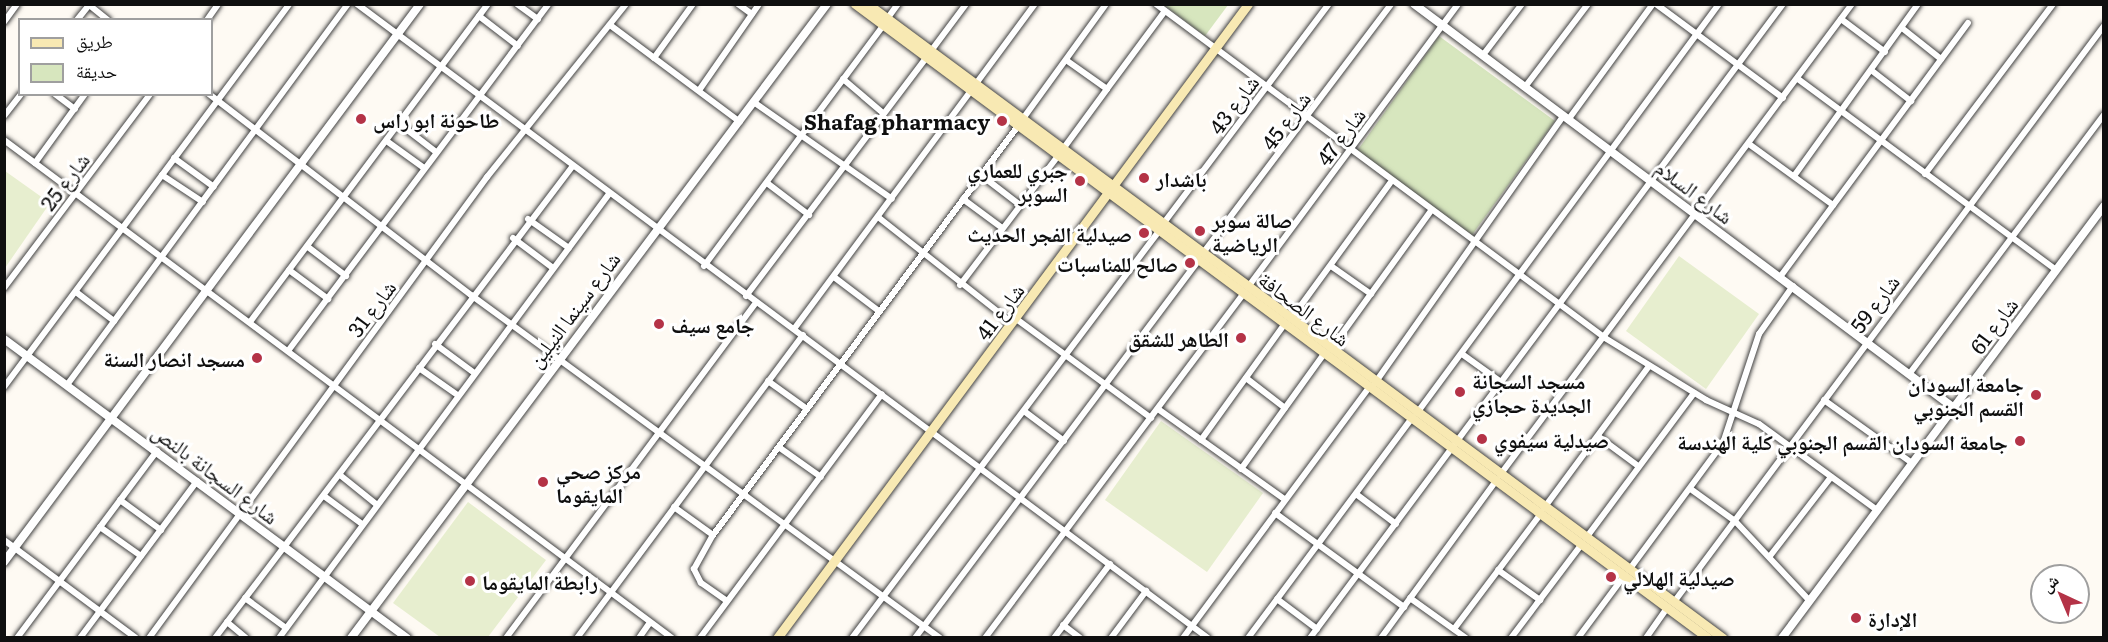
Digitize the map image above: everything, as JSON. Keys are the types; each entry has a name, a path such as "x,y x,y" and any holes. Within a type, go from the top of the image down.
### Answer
{"main road":[{"name":"شارع الصحافة","path":"855,4 885,22 1583,542 1671,605 1723,638"},
{"name":"شارع الصحافة","path":"868,4 885,22"},
{"name":"شارع 41","path":"777,638 1112,191 1248,4"},
{"name":"شارع الصحافة","path":"1671,605 1708,638"}],"street":[{"path":"4,22 17,4"},
{"path":"208,18 218,4"},
{"path":"4,387 289,4"},
{"path":"68,385 348,4"},
{"path":"357,4 526,135 932,430 1208,638"},
{"path":"4,562 112,419 205,289 420,4"},
{"path":"250,322 344,196 401,125 488,4"},
{"path":"517,4 538,19"},
{"path":"288,351 549,4"},
{"name":"شارع 31","path":"149,638 333,385 427,261 486,177 526,135 626,4"},
{"path":"654,58 693,4"},
{"path":"738,4 752,14"},
{"path":"700,89 759,4"},
{"name":"شارع سينما النيلين","path":"351,638 559,356 755,103 827,4"},
{"path":"704,266 898,4"},
{"path":"746,296 966,4"},
{"path":"795,329 1035,4"},
{"path":"728,601 701,583 694,569 713,535 780,448 1106,4"},
{"path":"1156,4 1430,213 1605,338 1694,393 1737,412 1790,446 1877,510"},
{"name":"شارع 43","path":"852,638 1329,4"},
{"name":"شارع 45","path":"915,638 1307,119 1391,4"},
{"name":"شارع السلام","path":"1414,4 1910,373 1953,408"},
{"name":"شارع 47","path":"985,638 1458,4"},
{"path":"1483,55 1522,4"},
{"path":"1525,87 1588,4"},
{"path":"1183,638 1372,385 1472,242 1565,118 1655,4 1783,98"},
{"path":"1248,638 1462,354 1719,4"},
{"path":"1310,638 1560,306 1650,180 1783,4"},
{"path":"1381,638 1852,4"},
{"path":"1794,176 1918,4"},
{"path":"1925,174 2053,4"},
{"path":"78,18 88,5 105,18"},
{"path":"960,285 1165,11"},
{"path":"479,16 518,46"},
{"path":"1840,20 1885,52"},
{"path":"1780,277 1968,23"},
{"path":"610,26 700,89 740,122"},
{"name":"شارع 59","path":"1646,638 2103,26"},
{"path":"1902,28 1941,59"},
{"path":"1066,60 1107,89"},
{"path":"1871,70 1911,101"},
{"path":"843,79 883,113"},
{"path":"1798,79 2056,270"},
{"path":"4,116 19,96"},
{"path":"58,96 75,109"},
{"path":"35,163 84,96"},
{"name":"شارع 25","path":"4,288 149,96"},
{"path":"211,96 384,226 471,295 559,356 940,638"},
{"path":"755,103 892,199"},
{"path":"1910,373 2103,115"},
{"path":"401,125 436,152"},
{"path":"4,140 672,638"},
{"path":"388,142 424,168"},
{"path":"1749,144 1833,205"},
{"path":"174,158 214,187"},
{"path":"215,638 340,475 513,238 572,167"},
{"path":"162,175 203,202"},
{"path":"981,175 1020,205"},
{"path":"767,183 809,215"},
{"path":"1201,440 1390,183"},
{"path":"279,638 472,372 609,194"},
{"path":"963,199 1002,228"},
{"name":"شارع 61","path":"1782,638 2103,206"},
{"path":"1241,469 1430,213"},
{"path":"878,217 924,250 960,285 1065,354 1151,418"},
{"path":"528,219 568,248"},
{"path":"513,238 553,268"},
{"path":"308,247 346,276"},
{"path":"1331,266 1371,294"},
{"path":"289,270 328,299"},
{"path":"834,277 879,311"},
{"path":"1578,638 1692,490 1737,412 1759,334 1793,286"},
{"path":"76,292 114,321"},
{"path":"506,638 756,302"},
{"path":"580,636 705,464 803,335"},
{"name":"شارع السجانة بالنص","path":"4,339 406,638"},
{"path":"435,344 472,372"},
{"path":"1462,354 1501,382"},
{"path":"1454,629 1599,437 1649,366"},
{"path":"419,368 456,394"},
{"path":"1246,378 1285,408"},
{"path":"768,381 807,409"},
{"path":"1511,638 1694,393"},
{"path":"700,638 882,394"},
{"path":"1824,400 1912,463"},
{"path":"1158,409 1284,500"},
{"path":"1024,411 1064,441"},
{"path":"1599,437 1638,466"},
{"path":"780,448 821,477"},
{"path":"17,638 157,451"},
{"path":"340,475 376,504"},
{"path":"1770,556 1831,477"},
{"path":"80,638 198,482"},
{"path":"1692,490 1735,521 1809,600"},
{"path":"1356,494 1396,524"},
{"path":"324,496 362,524"},
{"path":"120,500 161,530"},
{"path":"674,507 713,535"},
{"path":"1275,513 1404,607"},
{"path":"100,527 141,556"},
{"path":"4,540 136,638"},
{"path":"1054,638 1110,564"},
{"path":"1498,570 1539,600"},
{"path":"1111,638 1146,591"},
{"path":"245,598 286,628"},
{"path":"1410,598 1466,638"},
{"path":"1276,599 1317,629"},
{"path":"639,638 650,621"},
{"path":"227,622 246,638"},
{"path":"1063,625 1080,638"}],"green space":[{"path":"1164,5 1228,5 1205,36"},
{"path":"1439,36 1555,121 1472,235 1357,151"},
{"path":"5,171 50,203 5,268"},
{"path":"1679,256 1759,314 1706,389 1626,331"},
{"path":"1161,421 1263,493 1207,572 1105,500"},
{"name":"رابطة المايقوما","path":"468,502 546,560 488,637 440,637 393,603"}],"place":[{"name":"طاحونة ابو راس","path":"361,119"},
{"name":"Shafag pharmacy","path":"1002,121"},
{"name":"باشدار","path":"1144,178"},
{"name":"جبري للعماري السوبر","path":"1080,181"},
{"name":"صالة سوبر الرياضية","path":"1200,231"},
{"name":"صيدلية الفجر الحديث","path":"1144,233"},
{"name":"صالح للمناسبات","path":"1190,263"},
{"name":"جامع سيف","path":"659,324"},
{"name":"الطاهر للشقق","path":"1241,338"},
{"name":"مسجد انصار السنة","path":"257,358"},
{"name":"مسجد السجانة الجديدة حجازي","path":"1460,392"},
{"name":"جامعة السودان القسم الجنوبي","path":"2036,395"},
{"name":"صيدلية سيفوي","path":"1482,439"},
{"name":"جامعة السودان القسم الجنوبي كلية الهندسة","path":"2020,441"},
{"name":"مركز صحي المايقوما","path":"543,482"},
{"name":"صيدلية الهلالي","path":"1611,577"},
{"name":"رابطة المايقوما","path":"470,581"},
{"name":"الإدارة","path":"1856,618"}]}
